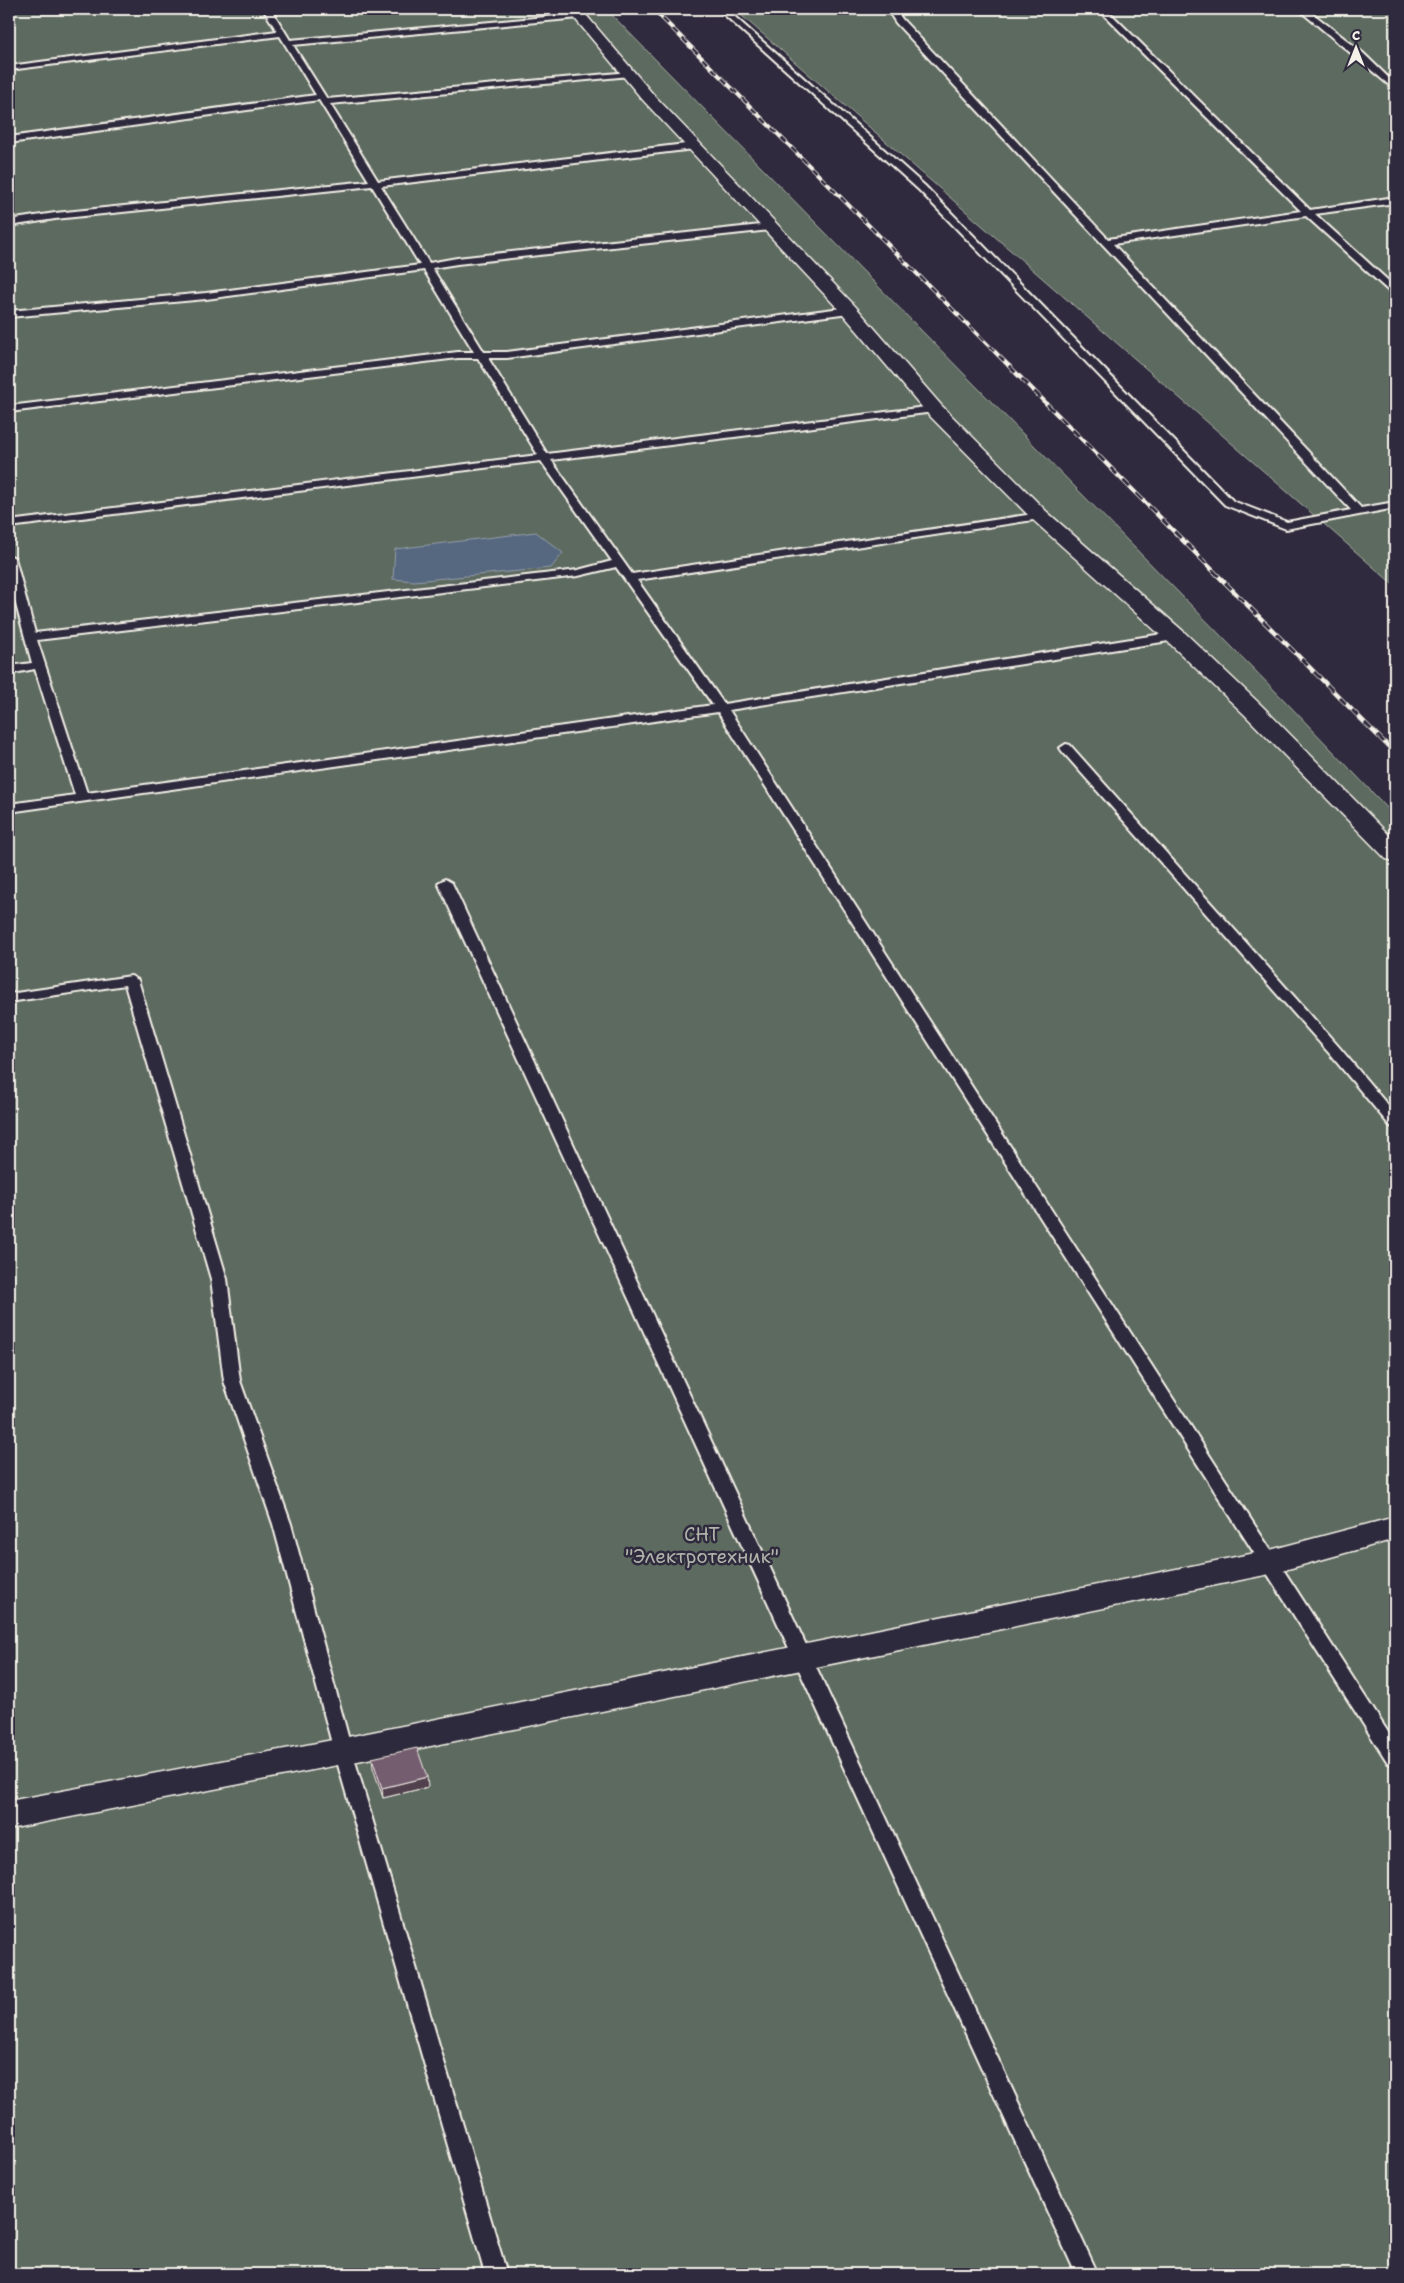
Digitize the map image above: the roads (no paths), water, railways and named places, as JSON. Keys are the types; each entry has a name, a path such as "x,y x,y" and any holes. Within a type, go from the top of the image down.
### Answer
{"street":[{"path":"576,12 647,96 849,310 934,409 1040,516 1175,636 1253,710 1395,854"},
{"path":"9,1815 343,1751 1270,1562 1395,1528"}],"lane":[{"path":"267,9 544,457 721,708 1395,1758"},
{"path":"722,9 922,188 1229,503 1286,526 1395,505"},
{"path":"891,9 899,21 1104,242 1358,511"},
{"path":"1102,9 1308,213 1395,292"},
{"path":"1302,9 1360,56 1395,88"},
{"path":"9,68 285,38 576,12"},
{"path":"9,140 325,100 630,74"},
{"path":"9,223 55,216 375,182 410,180 694,146"},
{"path":"1104,242 1395,200"},
{"path":"9,314 206,296 457,261 770,226"},
{"path":"9,409 458,355 507,355 849,310"},
{"path":"9,524 934,409"},
{"path":"629,578 1040,516"},
{"path":"9,558 30,636 83,799"},
{"path":"30,636 578,573 619,563"},
{"path":"9,808 721,708 1175,636"},
{"path":"9,670 40,665"},
{"path":"1066,748 1334,1050 1395,1123"},
{"path":"446,883 1087,2274"},
{"path":"9,998 131,980 219,1279 232,1381 282,1524 343,1751 496,2274"}],"water":[{"path":"536,532 563,553 551,568 414,581 393,579 395,549"}],"railway":[{"path":"653,9 1010,367"},
{"path":"1009,366 1395,753"}],"park label":[{"name":"СНТ \"Электротехник\"","path":"702,1545"}]}
